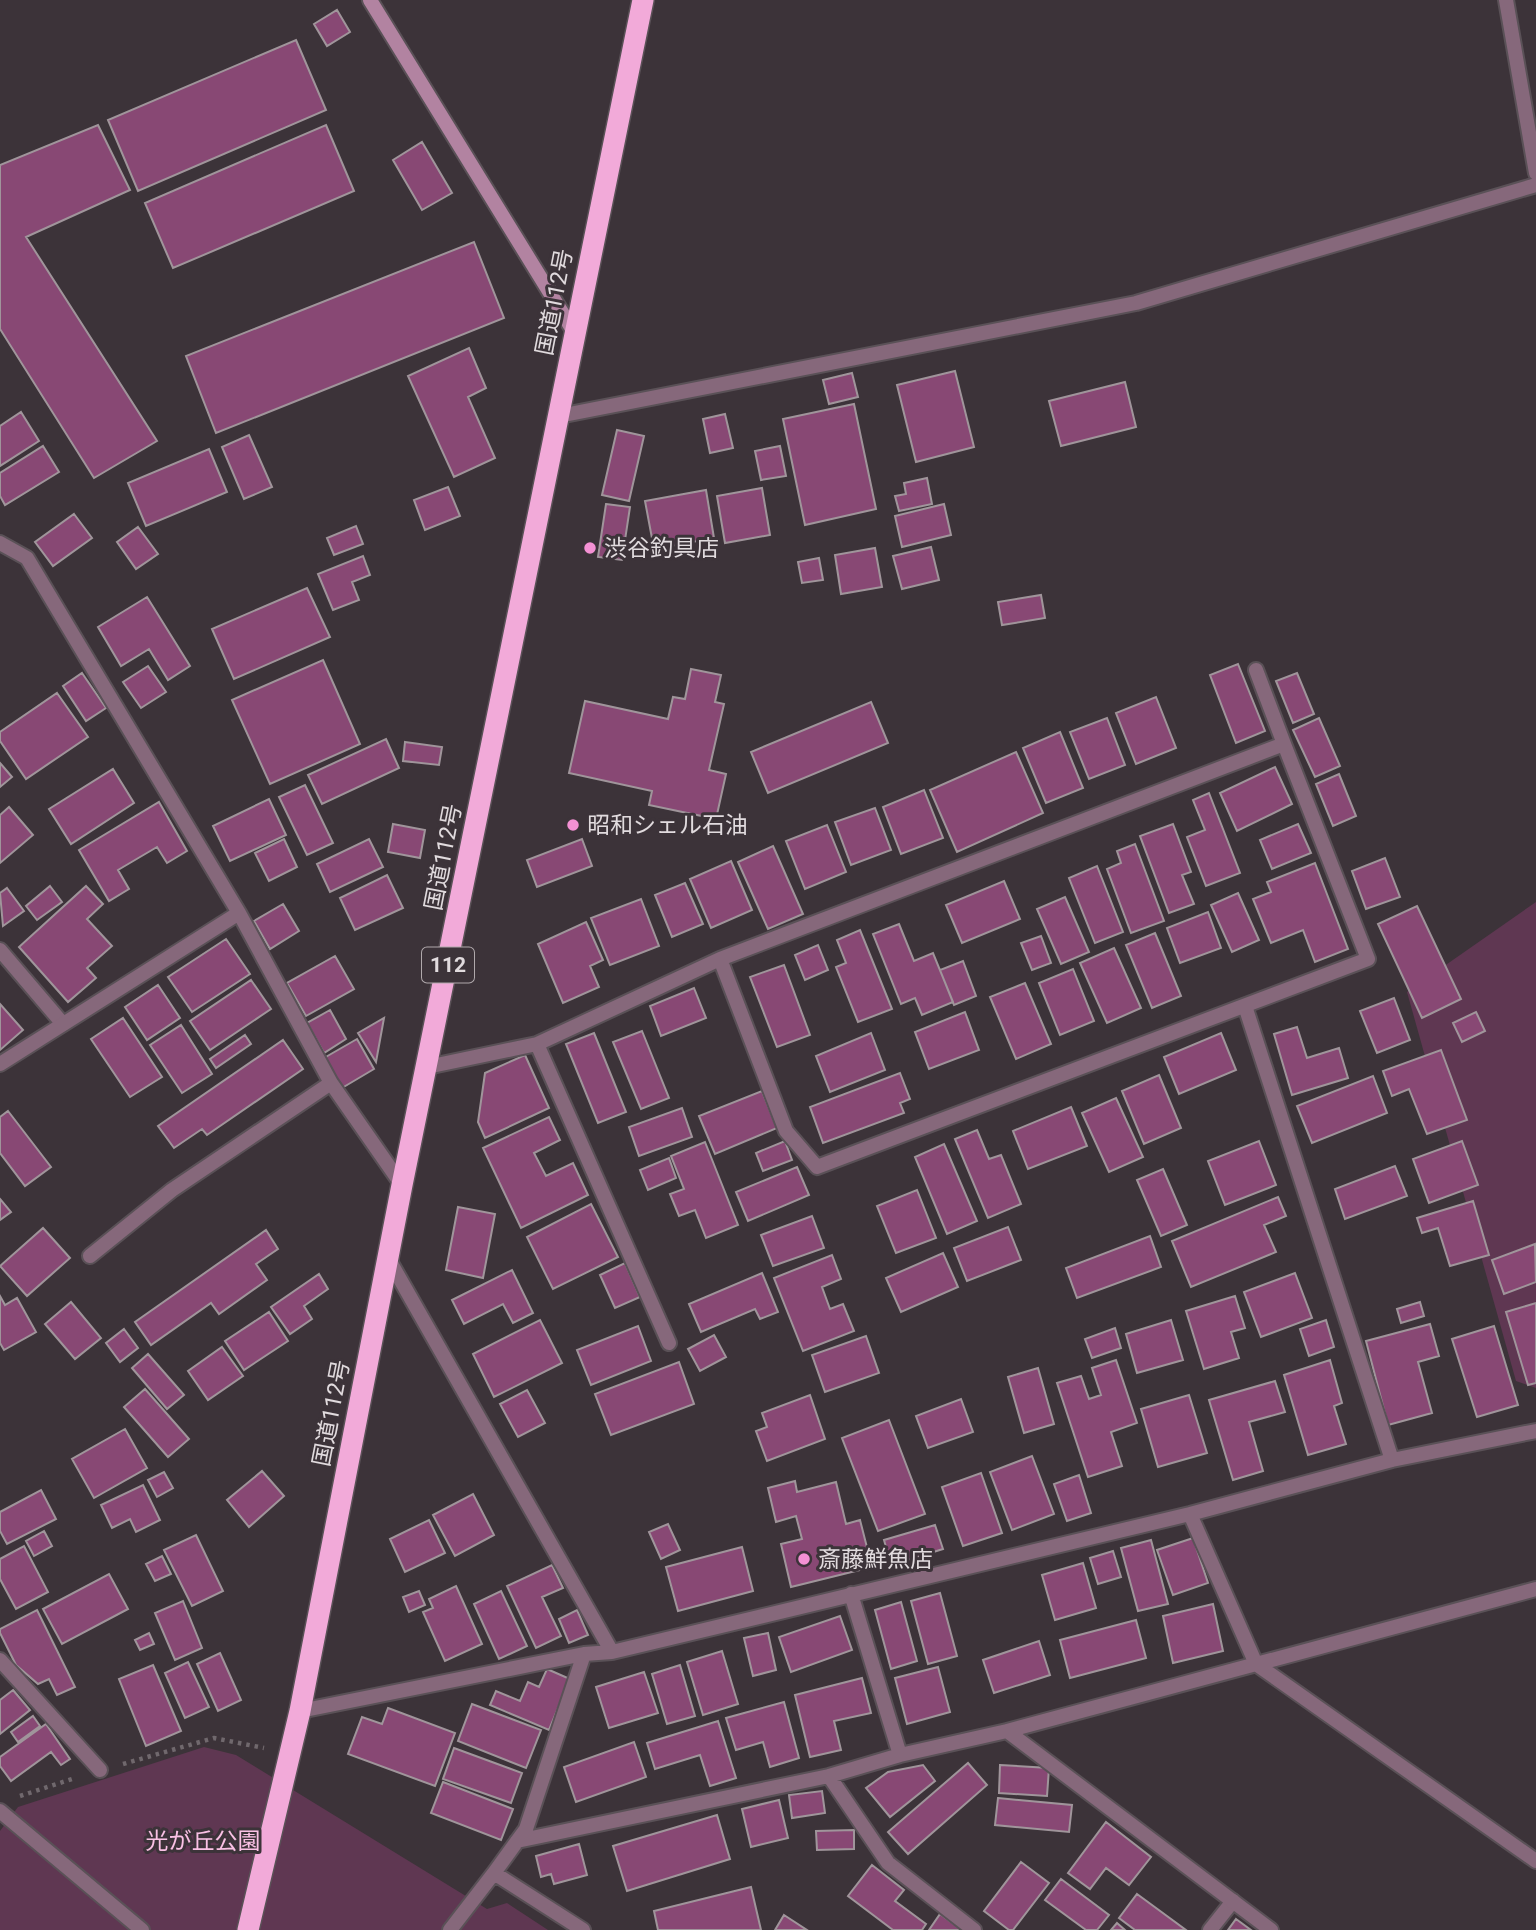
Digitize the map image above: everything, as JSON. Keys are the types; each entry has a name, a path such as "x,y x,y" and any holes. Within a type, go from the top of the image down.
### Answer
{"highway":[{"name":"国道112号","path":"248,1930 300,1710 402,1185 643,0"}],"street":[{"path":"370,0 574,332"},
{"path":"1506,0 1536,173"},
{"path":"559,416 1136,303 1536,185"},
{"path":"0,543 27,558 239,913 331,1083 402,1185"},
{"path":"720,959 786,1131 817,1167 1368,960 1256,670"},
{"path":"427,1067 537,1044 720,959 1284,744"},
{"path":"0,1064 239,913"},
{"path":"0,950 63,1024"},
{"path":"1245,1006 1392,1460"},
{"path":"537,1044 669,1343"},
{"path":"90,1256 172,1190 331,1083"},
{"path":"388,1258 612,1652"},
{"path":"300,1710 584,1654 612,1652 1190,1514 1392,1460 1536,1432"},
{"path":"1190,1514 1256,1664 1536,1861"},
{"path":"517,1841 829,1776 900,1755 1007,1731 1536,1589"},
{"path":"851,1594 900,1755"},
{"path":"450,1930 526,1829 584,1654"},
{"path":"0,1660 100,1770"},
{"path":"1007,1731 1271,1930"},
{"path":"829,1776 888,1863 974,1930"},
{"path":"0,1811 142,1930"},
{"path":"494,1873 583,1930"},
{"path":"1210,1930 1233,1901"}],"path":[{"path":"13,1798 214,1738 289,1753"}],"green space":[{"path":"1536,902 1536,1388 1516,1381 1407,992"},
{"name":"光が丘公園","path":"204,1747 236,1755 487,1909 507,1903 548,1930 0,1930 0,1831 18,1807"}],"building":[{"path":"337,10 350,32 327,46 314,24"},
{"path":"296,40 326,110 138,191 108,120"},
{"path":"98,125 130,190 26,237 157,441 94,478 0,329 0,165"},
{"path":"326,125 354,191 173,268 145,203"},
{"path":"422,142 452,193 422,210 393,160"},
{"path":"474,242 504,318 216,433 186,356"},
{"path":"469,348 486,388 468,397 495,458 454,477 408,376"},
{"path":"955,371 974,447 916,462 897,385"},
{"path":"852,373 858,397 829,404 823,380"},
{"path":"1125,382 1136,427 1061,446 1049,401"},
{"path":"854,404 876,509 805,525 783,419"},
{"path":"21,412 39,441 0,466 0,426"},
{"path":"725,414 733,448 710,453 703,419"},
{"path":"617,430 644,436 629,501 602,495"},
{"path":"249,435 272,487 244,499 222,447"},
{"path":"43,446 59,472 5,505 0,496 0,473"},
{"path":"780,446 786,476 761,480 755,451"},
{"path":"209,449 227,492 146,526 128,483"},
{"path":"927,478 932,504 899,511 895,496 906,494 904,483"},
{"path":"448,487 460,516 425,530 414,500"},
{"path":"762,488 770,535 725,543 717,496"},
{"path":"706,490 714,538 654,549 645,501"},
{"path":"606,504 630,507 622,560 598,557"},
{"path":"944,504 951,535 902,547 895,516"},
{"path":"74,514 92,538 53,566 35,542"},
{"path":"356,526 363,544 334,555 327,538"},
{"path":"138,527 158,554 136,569 117,542"},
{"path":"931,547 939,580 902,589 893,556"},
{"path":"875,548 882,587 841,594 835,555"},
{"path":"363,556 370,575 352,582 359,600 333,610 318,574"},
{"path":"819,558 823,580 802,583 798,562"},
{"path":"307,588 330,637 234,679 212,629"},
{"path":"1041,595 1045,618 1002,625 998,602"},
{"path":"147,597 190,666 168,680 149,649 121,666 98,627"},
{"path":"323,660 360,744 270,784 232,700"},
{"path":"1238,664 1265,731 1236,743 1210,675"},
{"path":"148,666 166,692 141,708 123,682"},
{"path":"691,669 721,675 715,702 724,704 709,770 726,774 716,819 649,805 652,791 569,773 585,701 668,719 673,697 685,699"},
{"path":"82,673 106,708 86,721 63,686"},
{"path":"1297,673 1314,714 1293,723 1276,681"},
{"path":"57,693 88,737 26,779 0,741 0,732"},
{"path":"1156,697 1176,748 1136,764 1116,713"},
{"path":"871,702 888,743 768,793 751,752"},
{"path":"1107,718 1125,765 1089,779 1070,732"},
{"path":"1319,718 1340,766 1315,777 1293,730"},
{"path":"1060,732 1083,788 1046,803 1023,748"},
{"path":"386,739 399,768 322,804 308,775"},
{"path":"405,742 442,747 439,765 403,761"},
{"path":"1016,752 1043,813 957,852 930,790"},
{"path":"0,763 12,777 0,787"},
{"path":"1275,767 1292,804 1237,831 1220,793"},
{"path":"113,769 134,803 71,844 49,809"},
{"path":"1339,774 1356,816 1333,826 1316,784"},
{"path":"305,785 333,843 307,855 279,797"},
{"path":"924,790 943,838 901,854 883,807"},
{"path":"1209,793 1240,873 1206,886 1187,837 1205,830 1193,800"},
{"path":"269,799 286,835 230,861 213,826"},
{"path":"159,802 187,851 167,863 157,847 118,870 129,889 109,901 79,850"},
{"path":"9,807 33,835 0,863 0,815"},
{"path":"875,808 891,850 851,865 835,822"},
{"path":"393,824 425,830 420,858 388,852"},
{"path":"1173,824 1191,872 1182,875 1194,904 1169,913 1140,836"},
{"path":"1298,824 1311,853 1272,869 1260,840"},
{"path":"827,825 846,872 805,889 786,841"},
{"path":"284,839 297,867 269,881 255,853"},
{"path":"369,839 383,867 330,892 317,864"},
{"path":"582,839 592,866 537,887 527,860"},
{"path":"1135,844 1164,921 1131,933 1107,869 1121,863 1117,851"},
{"path":"773,846 803,914 768,929 738,862"},
{"path":"1385,858 1400,897 1366,909 1352,871"},
{"path":"731,861 752,910 711,928 690,879"},
{"path":"1315,863 1348,949 1315,962 1303,930 1271,943 1253,899 1271,892 1267,882"},
{"path":"1097,866 1123,932 1095,943 1069,878"},
{"path":"387,875 403,908 355,930 340,898"},
{"path":"1004,881 1020,919 962,943 946,905"},
{"path":"685,883 703,924 672,937 655,895"},
{"path":"50,886 62,902 37,920 26,906"},
{"path":"86,886 103,904 87,919 112,946 87,968 96,978 68,1002 19,947"},
{"path":"7,888 24,911 3,926 0,893"},
{"path":"1238,893 1259,940 1232,952 1211,905"},
{"path":"1065,897 1089,952 1061,964 1037,909"},
{"path":"641,899 659,946 610,965 591,918"},
{"path":"283,904 299,931 270,949 254,921"},
{"path":"1417,906 1461,999 1422,1018 1378,924"},
{"path":"1208,912 1221,948 1180,963 1167,928"},
{"path":"586,922 603,960 590,966 599,987 563,1003 538,944"},
{"path":"899,924 914,961 933,953 953,1002 922,1015 915,998 901,1004 873,934"},
{"path":"860,930 892,1009 858,1022 836,967 846,963 837,940"},
{"path":"1155,933 1181,996 1152,1008 1126,945"},
{"path":"1041,936 1051,963 1032,970 1021,943"},
{"path":"226,939 250,974 192,1012 168,977"},
{"path":"818,945 828,970 805,980 795,955"},
{"path":"1114,948 1141,1008 1107,1023 1080,963"},
{"path":"335,956 354,989 306,1016 287,983"},
{"path":"963,961 976,996 954,1005 940,970"},
{"path":"784,965 810,1035 777,1047 750,977"},
{"path":"1073,969 1094,1021 1060,1035 1039,983"},
{"path":"251,980 271,1009 210,1050 190,1021"},
{"path":"1025,983 1051,1044 1016,1059 990,997"},
{"path":"158,985 180,1018 147,1040 125,1007"},
{"path":"694,988 706,1018 661,1036 650,1006"},
{"path":"1394,998 1410,1040 1377,1053 1360,1011"},
{"path":"0,1004 23,1030 0,1050"},
{"path":"330,1010 346,1039 324,1053 307,1023"},
{"path":"965,1012 979,1050 929,1069 915,1032"},
{"path":"1476,1012 1485,1031 1462,1042 1453,1023"},
{"path":"123,1018 162,1077 130,1097 91,1039"},
{"path":"384,1018 376,1062 358,1033"},
{"path":"181,1025 212,1074 182,1093 150,1045"},
{"path":"1297,1027 1307,1058 1339,1048 1348,1078 1292,1095 1274,1034"},
{"path":"642,1031 669,1098 641,1109 613,1042"},
{"path":"594,1033 626,1112 598,1123 566,1044"},
{"path":"871,1033 885,1070 830,1092 816,1056"},
{"path":"1221,1033 1236,1070 1179,1094 1164,1057"},
{"path":"245,1035 251,1044 216,1068 210,1059"},
{"path":"357,1039 374,1069 342,1088 324,1058"},
{"path":"283,1040 303,1069 207,1135 202,1129 174,1148 158,1126"},
{"path":"1441,1050 1467,1120 1427,1134 1409,1089 1392,1096 1383,1071"},
{"path":"525,1055 549,1108 485,1138 478,1122 485,1073"},
{"path":"900,1073 910,1099 900,1103 904,1113 823,1143 810,1107"},
{"path":"1159,1075 1181,1128 1144,1144 1122,1091"},
{"path":"1373,1076 1387,1113 1312,1143 1297,1106"},
{"path":"762,1091 777,1128 715,1154 699,1116"},
{"path":"1116,1098 1143,1157 1109,1172 1082,1113"},
{"path":"1071,1107 1087,1146 1028,1169 1013,1131"},
{"path":"682,1108 692,1137 639,1156 629,1127"},
{"path":"8,1111 51,1167 25,1186 0,1153 0,1117"},
{"path":"549,1117 560,1140 534,1153 546,1176 573,1163 588,1195 521,1228 483,1148"},
{"path":"977,1130 989,1159 1001,1155 1021,1204 988,1218 955,1139"},
{"path":"785,1141 792,1160 763,1171 756,1153"},
{"path":"1259,1141 1276,1185 1225,1205 1208,1161"},
{"path":"1462,1141 1478,1185 1429,1203 1413,1159"},
{"path":"705,1142 738,1225 706,1238 695,1210 679,1216 670,1194 684,1189 671,1156"},
{"path":"944,1144 977,1221 947,1234 915,1157"},
{"path":"669,1158 676,1178 648,1190 640,1170"},
{"path":"1395,1166 1407,1196 1345,1219 1335,1189"},
{"path":"797,1167 809,1195 748,1221 736,1192"},
{"path":"1163,1169 1187,1225 1161,1236 1137,1180"},
{"path":"917,1190 936,1238 896,1253 877,1206"},
{"path":"1278,1197 1286,1216 1264,1225 1276,1252 1191,1287 1172,1241"},
{"path":"0,1199 11,1212 0,1220"},
{"path":"1473,1201 1489,1255 1450,1266 1438,1228 1422,1233 1417,1218"},
{"path":"591,1204 618,1257 553,1289 527,1237"},
{"path":"458,1207 495,1214 483,1278 446,1270"},
{"path":"812,1216 824,1248 773,1266 761,1235"},
{"path":"1008,1227 1021,1260 967,1281 954,1248"},
{"path":"43,1228 70,1258 27,1296 0,1266"},
{"path":"266,1230 278,1249 256,1264 267,1280 219,1314 211,1303 151,1345 135,1322"},
{"path":"1150,1236 1161,1267 1077,1298 1066,1268"},
{"path":"1535,1244 1536,1282 1504,1294 1492,1260"},
{"path":"943,1253 958,1287 901,1312 886,1278"},
{"path":"832,1255 841,1279 822,1287 830,1309 843,1304 854,1331 803,1351 774,1278"},
{"path":"625,1263 640,1297 615,1308 600,1275"},
{"path":"512,1270 533,1313 513,1323 503,1304 464,1324 452,1300"},
{"path":"762,1273 778,1312 760,1319 755,1309 701,1332 689,1304"},
{"path":"1295,1273 1312,1318 1261,1337 1244,1292"},
{"path":"319,1274 328,1289 304,1306 312,1319 290,1334 271,1307"},
{"path":"0,1296 5,1305 17,1298 36,1332 4,1350 0,1343"},
{"path":"1235,1296 1245,1328 1231,1332 1239,1358 1204,1369 1186,1311"},
{"path":"71,1302 101,1338 75,1359 45,1324"},
{"path":"1420,1302 1424,1316 1401,1323 1397,1309"},
{"path":"1536,1303 1536,1383 1528,1385 1506,1312"},
{"path":"269,1312 288,1341 244,1370 225,1341"},
{"path":"540,1320 562,1363 494,1397 473,1354"},
{"path":"1171,1320 1183,1360 1137,1373 1126,1334"},
{"path":"1326,1320 1334,1347 1309,1356 1300,1329"},
{"path":"1430,1324 1439,1356 1418,1362 1432,1413 1388,1425 1366,1341"},
{"path":"638,1326 651,1361 591,1385 577,1350"},
{"path":"1494,1326 1518,1405 1477,1417 1452,1339"},
{"path":"1115,1328 1121,1348 1092,1358 1085,1339"},
{"path":"124,1329 138,1348 120,1362 106,1343"},
{"path":"714,1335 726,1357 700,1371 688,1349"},
{"path":"866,1336 879,1373 825,1392 812,1355"},
{"path":"222,1347 243,1376 208,1400 188,1371"},
{"path":"148,1354 184,1395 167,1409 132,1368"},
{"path":"1116,1360 1137,1423 1111,1432 1122,1466 1088,1477 1057,1383 1081,1376 1089,1399 1101,1395 1092,1368"},
{"path":"1330,1360 1342,1403 1334,1406 1346,1444 1308,1455 1284,1375"},
{"path":"679,1362 694,1404 611,1435 595,1394"},
{"path":"1038,1368 1054,1424 1024,1433 1008,1377"},
{"path":"1275,1381 1285,1412 1249,1422 1263,1471 1233,1480 1209,1400"},
{"path":"145,1389 189,1439 168,1457 124,1407"},
{"path":"527,1390 545,1423 518,1437 500,1404"},
{"path":"810,1395 825,1439 767,1461 756,1431 767,1427 762,1413"},
{"path":"1189,1395 1207,1453 1158,1467 1141,1409"},
{"path":"961,1399 973,1432 928,1448 916,1416"},
{"path":"889,1420 925,1514 878,1531 842,1438"},
{"path":"125,1429 147,1468 94,1498 72,1459"},
{"path":"1032,1456 1054,1514 1012,1530 990,1472"},
{"path":"262,1471 284,1496 249,1527 227,1500"},
{"path":"164,1472 173,1488 157,1497 148,1480"},
{"path":"981,1473 1002,1533 963,1546 942,1487"},
{"path":"1079,1475 1091,1513 1067,1521 1054,1484"},
{"path":"795,1481 797,1492 836,1482 846,1524 860,1520 872,1567 791,1587 781,1544 802,1539 796,1516 776,1522 768,1488"},
{"path":"143,1485 160,1520 136,1532 130,1519 112,1528 101,1505"},
{"path":"41,1490 56,1519 7,1544 0,1531 0,1512"},
{"path":"473,1494 494,1535 455,1556 433,1515"},
{"path":"429,1520 445,1553 405,1572 390,1539"},
{"path":"668,1524 680,1550 661,1559 649,1532"},
{"path":"935,1525 943,1549 891,1565 884,1540"},
{"path":"44,1531 52,1546 34,1556 26,1541"},
{"path":"196,1535 223,1591 192,1606 164,1550"},
{"path":"1193,1538 1208,1583 1173,1595 1157,1550"},
{"path":"1151,1540 1168,1604 1138,1611 1121,1548"},
{"path":"24,1546 48,1592 16,1609 0,1579 0,1559"},
{"path":"742,1547 753,1591 678,1611 666,1567"},
{"path":"1113,1551 1121,1577 1098,1584 1090,1558"},
{"path":"162,1556 171,1574 155,1581 146,1564"},
{"path":"1083,1563 1096,1608 1055,1620 1042,1575"},
{"path":"552,1565 563,1588 542,1597 561,1636 536,1648 507,1586"},
{"path":"109,1574 128,1609 62,1644 43,1609"},
{"path":"456,1586 482,1644 445,1661 423,1612 433,1608 429,1599"},
{"path":"419,1591 425,1605 409,1612 403,1597"},
{"path":"501,1591 527,1646 499,1659 474,1604"},
{"path":"940,1593 957,1656 928,1664 911,1601"},
{"path":"183,1601 202,1648 175,1660 155,1613"},
{"path":"901,1602 917,1661 891,1669 875,1610"},
{"path":"1213,1604 1223,1651 1173,1663 1163,1616"},
{"path":"37,1610 75,1687 57,1695 49,1679 38,1684 16,1665 0,1633 0,1629"},
{"path":"577,1610 588,1635 569,1643 559,1619"},
{"path":"840,1616 852,1650 791,1672 779,1637"},
{"path":"1136,1620 1146,1658 1070,1678 1060,1640"},
{"path":"149,1633 154,1644 140,1650 135,1640"},
{"path":"768,1633 776,1670 753,1676 744,1638"},
{"path":"1039,1641 1050,1675 994,1693 983,1660"},
{"path":"722,1651 738,1704 703,1715 687,1662"},
{"path":"220,1653 241,1700 218,1711 197,1664"},
{"path":"188,1662 209,1707 185,1718 165,1673"},
{"path":"153,1665 181,1731 146,1746 119,1679"},
{"path":"680,1665 695,1716 667,1724 652,1674"},
{"path":"938,1667 950,1712 907,1724 895,1678"},
{"path":"547,1669 570,1679 549,1730 490,1705 496,1691 520,1701 528,1682 539,1687"},
{"path":"644,1672 658,1713 609,1728 596,1687"},
{"path":"862,1678 871,1713 834,1721 841,1750 810,1757 795,1695"},
{"path":"13,1690 30,1710 0,1734 0,1700"},
{"path":"784,1702 799,1758 770,1767 763,1742 736,1750 726,1718"},
{"path":"472,1704 541,1730 526,1768 458,1741"},
{"path":"388,1708 455,1733 435,1786 348,1754 362,1717 382,1724"},
{"path":"33,1716 40,1726 18,1742 11,1732"},
{"path":"718,1721 736,1778 710,1786 700,1755 655,1769 647,1743"},
{"path":"46,1724 70,1759 61,1765 51,1752 11,1781 0,1766 0,1757"},
{"path":"634,1742 646,1777 576,1802 564,1767"},
{"path":"454,1748 522,1773 511,1803 443,1779"},
{"path":"968,1763 987,1785 908,1854 888,1832"},
{"path":"923,1765 935,1781 890,1817 866,1788 888,1772"},
{"path":"1000,1765 1049,1768 1047,1796 999,1793"},
{"path":"443,1782 513,1809 501,1840 431,1813"},
{"path":"822,1791 825,1813 792,1818 789,1795"},
{"path":"998,1798 1072,1805 1069,1832 995,1825"},
{"path":"779,1800 788,1838 751,1847 742,1809"},
{"path":"717,1815 730,1859 627,1891 613,1846"},
{"path":"1106,1822 1151,1857 1129,1885 1106,1868 1090,1889 1068,1873"},
{"path":"854,1830 854,1849 817,1850 816,1831"},
{"path":"579,1844 587,1875 554,1884 551,1874 541,1877 536,1856"},
{"path":"1021,1862 1049,1883 1013,1930 1009,1930 984,1911"},
{"path":"872,1865 904,1890 895,1901 926,1924 922,1930 893,1930 848,1896"},
{"path":"1061,1879 1109,1915 1097,1930 1086,1930 1045,1900"},
{"path":"751,1887 761,1930 658,1930 654,1911"},
{"path":"1137,1894 1186,1930 1135,1930 1119,1918"},
{"path":"940,1914 962,1930 929,1930"},
{"path":"784,1915 807,1930 775,1930"},
{"path":"1236,1919 1251,1930 1228,1930"},
{"path":"1117,1923 1125,1930 1111,1930"}],"place":[{"name":"渋谷釣具店","path":"590,548"},
{"name":"昭和シェル石油","path":"573,825"},
{"name":"斎藤鮮魚店","path":"804,1559"}]}
